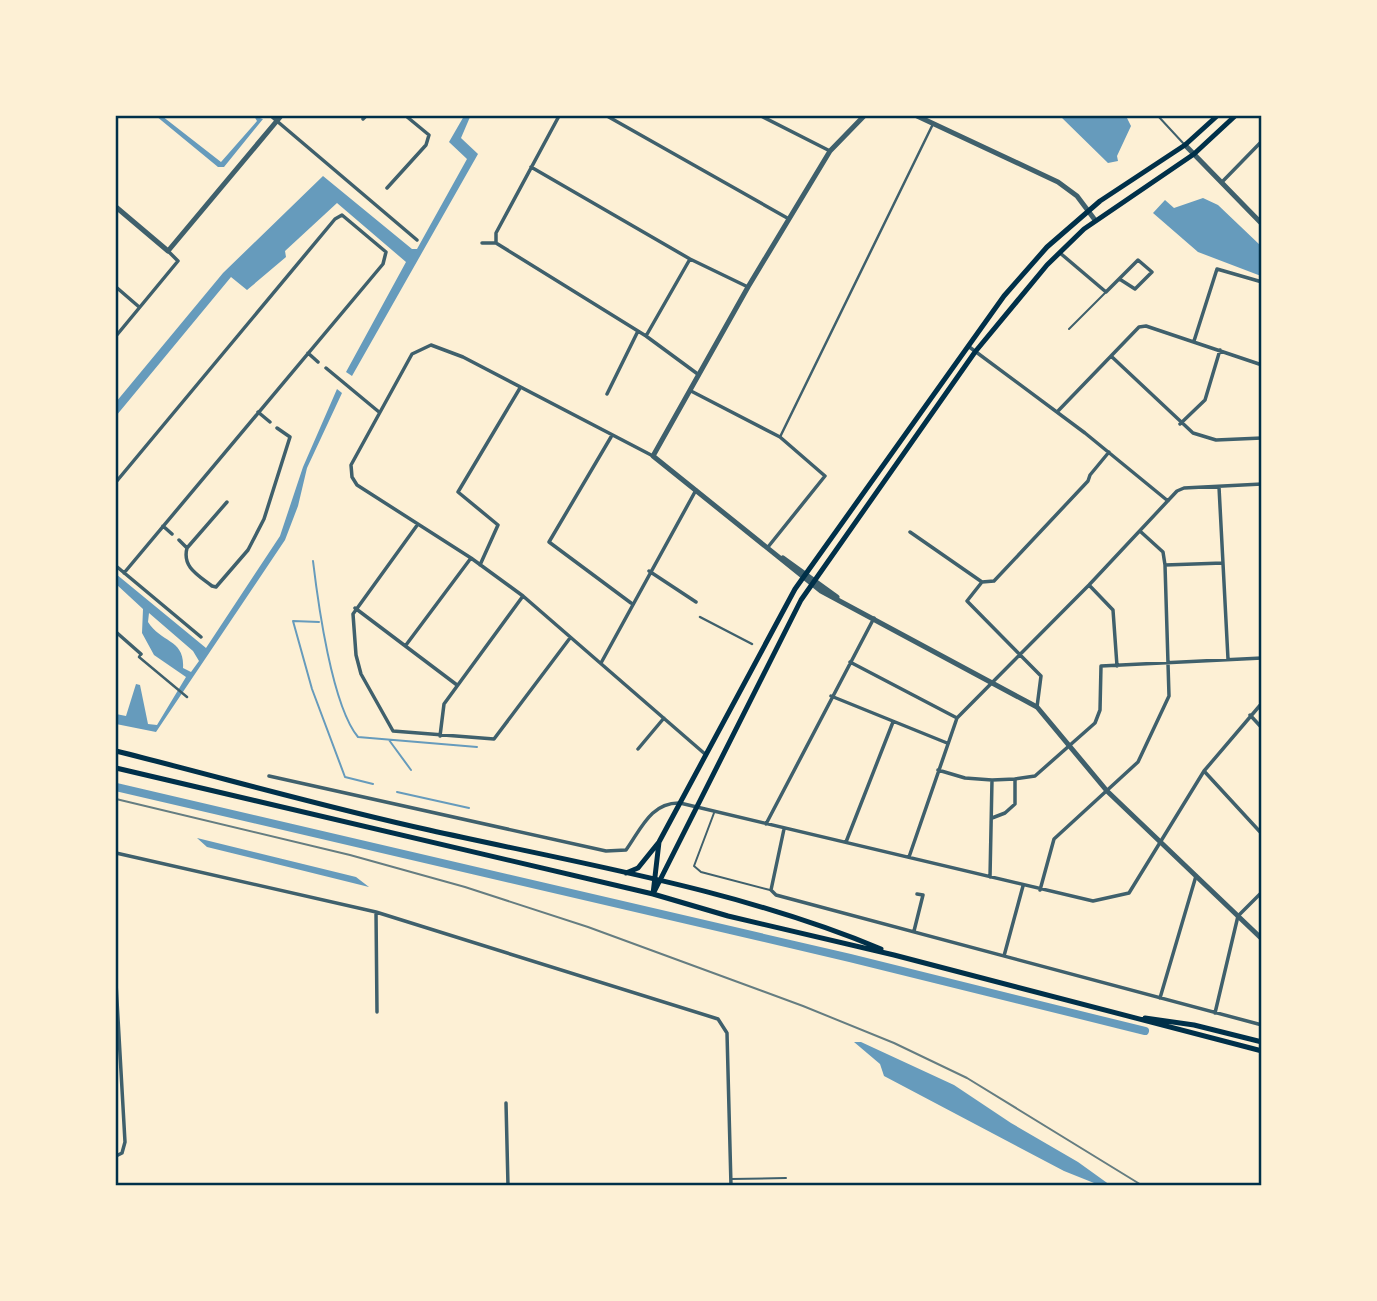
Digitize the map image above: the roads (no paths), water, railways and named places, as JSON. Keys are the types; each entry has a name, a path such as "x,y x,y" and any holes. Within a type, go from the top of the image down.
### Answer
{"main road":[{"path":"625,873 638,868 659,842 805,575 1023,272 1088,211 1185,145 1217,116"},
{"path":"653,894 662,881 694,807 813,581 975,352 1059,252 1095,220 1194,154 1235,116"},
{"path":"116,751 339,809 662,881 827,927 894,955"},
{"path":"116,768 653,894 728,916 894,955 1262,1051"},
{"path":"653,894 659,842"},
{"path":"1138,1018 1194,1025 1262,1042"}],"street":[{"path":"271,116 279,118 417,240"},
{"path":"387,188 426,145 429,135 406,116"},
{"path":"496,243 496,233 559,116"},
{"path":"607,116 789,219"},
{"path":"761,116 830,151"},
{"path":"653,456 748,287 830,151 864,116"},
{"path":"918,116 1058,182 1077,196 1095,220"},
{"path":"168,251 279,118"},
{"path":"779,437 934,123"},
{"path":"1222,182 1262,141"},
{"path":"1185,145 1262,224"},
{"path":"531,167 690,258 748,287"},
{"path":"374,203 379,197"},
{"path":"116,207 178,261 116,335"},
{"path":"116,482 335,219 342,215 386,252 386,258 124,573"},
{"path":"482,243 496,243 646,336 699,375"},
{"path":"1059,252 1106,292 1121,280 1138,260 1152,272 1135,289 1121,280"},
{"path":"646,336 690,258"},
{"path":"1194,341 1217,269 1262,282"},
{"path":"116,287 138,306"},
{"path":"1058,411 1139,327 1194,341 1262,365"},
{"path":"607,394 638,331"},
{"path":"705,754 523,596 471,558 357,485 352,477 351,464 355,454 412,354 431,345 463,357 611,437 653,456 768,547 840,599 1037,707 1107,791 1262,939"},
{"path":"968,346 1058,411 1168,501"},
{"path":"1180,424 1205,400 1220,350"},
{"path":"308,353 318,362"},
{"path":"1111,356 1180,424 1204,438 1262,438"},
{"path":"326,368 379,412"},
{"path":"480,565 498,525 458,492 520,388"},
{"path":"691,391 779,437 825,476 768,547"},
{"path":"258,412 270,422"},
{"path":"227,502 187,548 187,566 216,587 248,550 264,519 290,437 277,428"},
{"path":"611,437 549,542 631,603"},
{"path":"910,532 982,582 994,581 1088,481 1109,452"},
{"path":"909,857 957,718 1141,532 1168,501 1184,488 1262,484"},
{"path":"1219,487 1228,659"},
{"path":"601,663 631,603 696,488"},
{"path":"418,524 355,608 356,655 360,674 393,731 489,740 498,737 570,638"},
{"path":"163,526 172,534"},
{"path":"1040,890 1054,838 1138,762 1169,696 1163,552 1141,532"},
{"path":"179,541 187,548"},
{"path":"406,645 471,558"},
{"path":"783,558 793,569 805,575"},
{"path":"1165,565 1223,564"},
{"path":"116,566 201,637"},
{"path":"649,571 696,602"},
{"path":"982,582 967,601 1041,676 1037,707"},
{"path":"1089,585 1115,615 1117,666"},
{"path":"440,736 442,707 523,596"},
{"path":"355,608 457,685"},
{"path":"700,617 752,644"},
{"path":"766,824 874,617"},
{"path":"116,632 141,654 139,657 186,696"},
{"path":"938,770 965,778 992,780 1035,776 1095,723 1100,710 1101,666 1262,658"},
{"path":"850,662 957,718"},
{"path":"831,696 947,743"},
{"path":"269,776 606,851 626,850 657,807 666,803 680,803 1087,901 1129,893 1203,771 1262,704"},
{"path":"1250,715 1262,728"},
{"path":"638,749 664,718"},
{"path":"846,842 893,722"},
{"path":"1203,771 1262,834"},
{"path":"992,818 1005,813 1014,804 1015,779"},
{"path":"990,877 992,780"},
{"path":"784,829 771,890 776,895 1262,1025"},
{"path":"116,853 376,912 719,1019 727,1033 731,1185"},
{"path":"1160,998 1196,876"},
{"path":"1004,956 1023,886"},
{"path":"1216,1013 1238,916 1262,892"},
{"path":"914,931 923,895 917,894"},
{"path":"376,912 377,1012"},
{"path":"116,983 125,1142 122,1153 116,1156"},
{"path":"506,1103 508,1185"}],"lane":[{"path":"1158,116 1185,145"},
{"path":"1069,329 1106,292"},
{"path":"714,812 694,866 701,872 771,890"},
{"path":"731,1179 786,1178"}],"water":[{"path":"156,116 162,116 221,162 257,121 254,116 263,119 224,167 218,167"},
{"path":"464,116 470,117 461,138 478,154 352,376 346,372 406,262 337,203 285,251 286,257 247,290 231,277 116,416 116,402 223,273 323,176 412,249 417,249 467,159 449,142"},
{"path":"1060,116 1126,116 1131,126 1117,156 1118,161 1108,163"},
{"path":"1203,198 1218,205 1261,246 1261,276 1198,252 1153,213 1165,200 1174,208"},
{"path":"337,389 342,393 307,468 298,506 285,540 156,732 116,724 116,714 126,716 136,684 140,685 148,724 157,725 186,677 154,655 142,633 143,609 116,584 116,574 206,648 280,536 303,467","holes":["149,613 193,651 199,661 191,672 183,668 183,659 176,646 148,622"]},
{"path":"197,838 356,877 369,887 207,847"},
{"path":"854,1042 861,1042 954,1085 1110,1185 1099,1185 1064,1171 884,1076 880,1064"}],"waterway":[{"path":"313,561 334,679 349,722 358,737 477,747"},
{"path":"319,622 293,621 312,689 345,777 373,784"},
{"path":"389,740 411,770"},
{"path":"116,787 850,958 1145,1031"},
{"path":"397,792 469,808"}],"railway":[{"path":"116,799 350,855 465,887 588,927 803,1006 894,1043 967,1078 1143,1186"}]}
